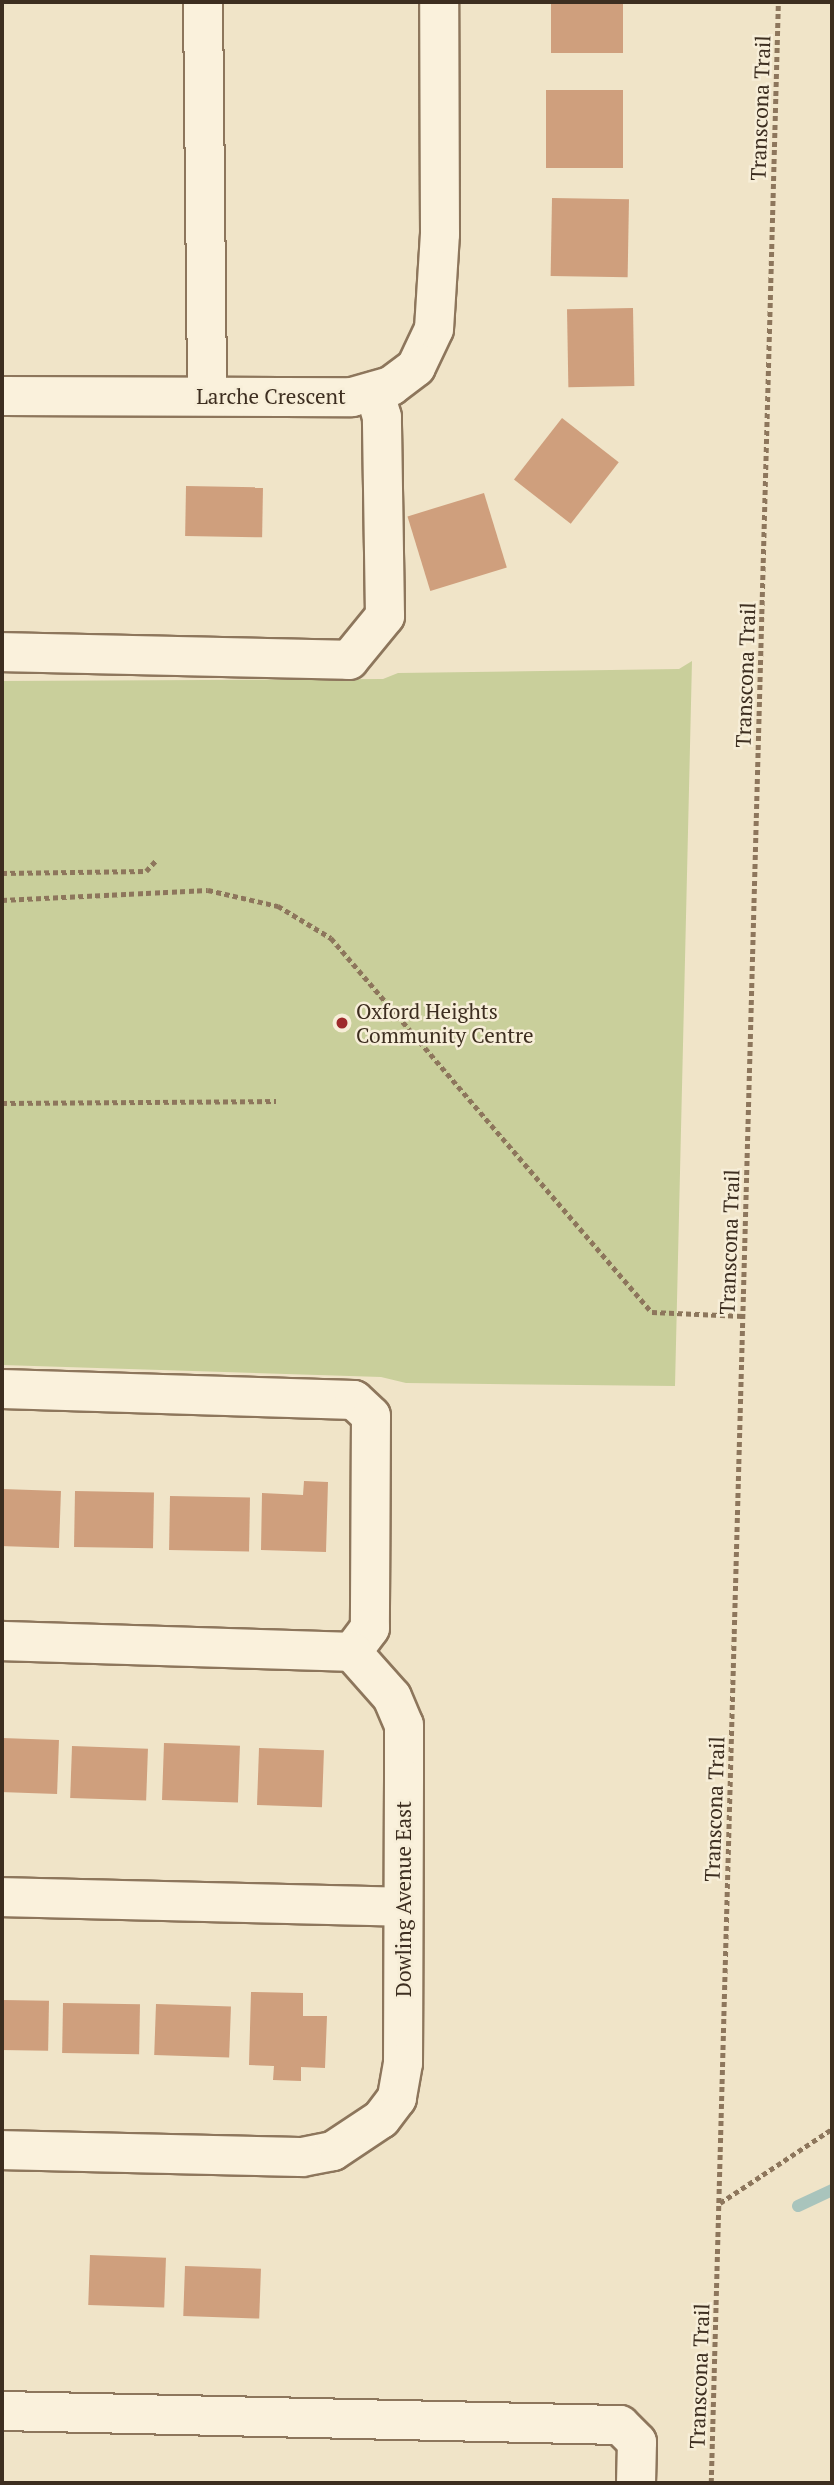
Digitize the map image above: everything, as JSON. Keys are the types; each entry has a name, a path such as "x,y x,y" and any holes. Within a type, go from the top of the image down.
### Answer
{"street":[{"path":"203,2 207,396"},
{"name":"Larche Crescent","path":"2,396 352,397 391,386 416,367 433,329 440,234 439,2"},
{"path":"2,652 349,660 385,616 382,416 374,391"},
{"path":"2,1389 354,1400 371,1416 370,1628 352,1652 2,1641"},
{"name":"Dowling Avenue East","path":"2,2150 302,2157 333,2151 358,2138 397,2098 402,2063 404,1725 392,1697 352,1652"},
{"path":"2,1897 403,1907"},
{"path":"2,2411 620,2425 637,2442 636,2483"}],"path":[{"name":"Transcona Trail","path":"712,2483 778,2"},
{"path":"2,873 146,871 157,859"},
{"path":"2,900 208,890 278,906 331,937 652,1312 743,1317"},
{"path":"2,1103 276,1101"},
{"path":"719,2203 832,2129"}],"green space":[{"name":"Oxford Heights Community Centre","path":"692,661 675,1386 406,1383 381,1377 2,1365 2,681 383,679 398,673 679,669"}],"building":[{"path":"551,2 623,2 623,53 551,53"},
{"path":"546,90 623,90 623,168 546,168"},
{"path":"552,198 629,199 628,277 551,276"},
{"path":"633,308 634,386 568,387 567,309"},
{"path":"562,418 619,462 571,524 514,479"},
{"path":"186,486 263,487 262,537 185,536"},
{"path":"484,493 507,568 430,591 407,516"},
{"path":"304,1481 328,1482 326,1552 261,1550 262,1493 303,1495"},
{"path":"2,1489 61,1491 59,1548 2,1546"},
{"path":"75,1491 154,1492 153,1548 74,1547"},
{"path":"170,1496 250,1497 249,1551 169,1550"},
{"path":"2,1738 59,1740 57,1794 2,1792"},
{"path":"164,1743 240,1746 238,1803 162,1800"},
{"path":"72,1746 148,1749 146,1801 70,1798"},
{"path":"259,1748 324,1750 322,1807 257,1805"},
{"path":"251,1992 303,1993 303,2016 327,2016 325,2068 301,2067 301,2081 273,2080 274,2066 249,2065"},
{"path":"2,2000 49,2001 48,2051 2,2050"},
{"path":"63,2003 140,2004 139,2054 62,2053"},
{"path":"156,2004 231,2007 229,2058 154,2055"},
{"path":"90,2255 166,2258 164,2308 88,2305"},
{"path":"185,2266 261,2269 259,2319 183,2316"}],"waterway":[{"path":"798,2206 832,2190"}],"place":[{"name":"Oxford Heights Community Centre","path":"342,1023"}]}
